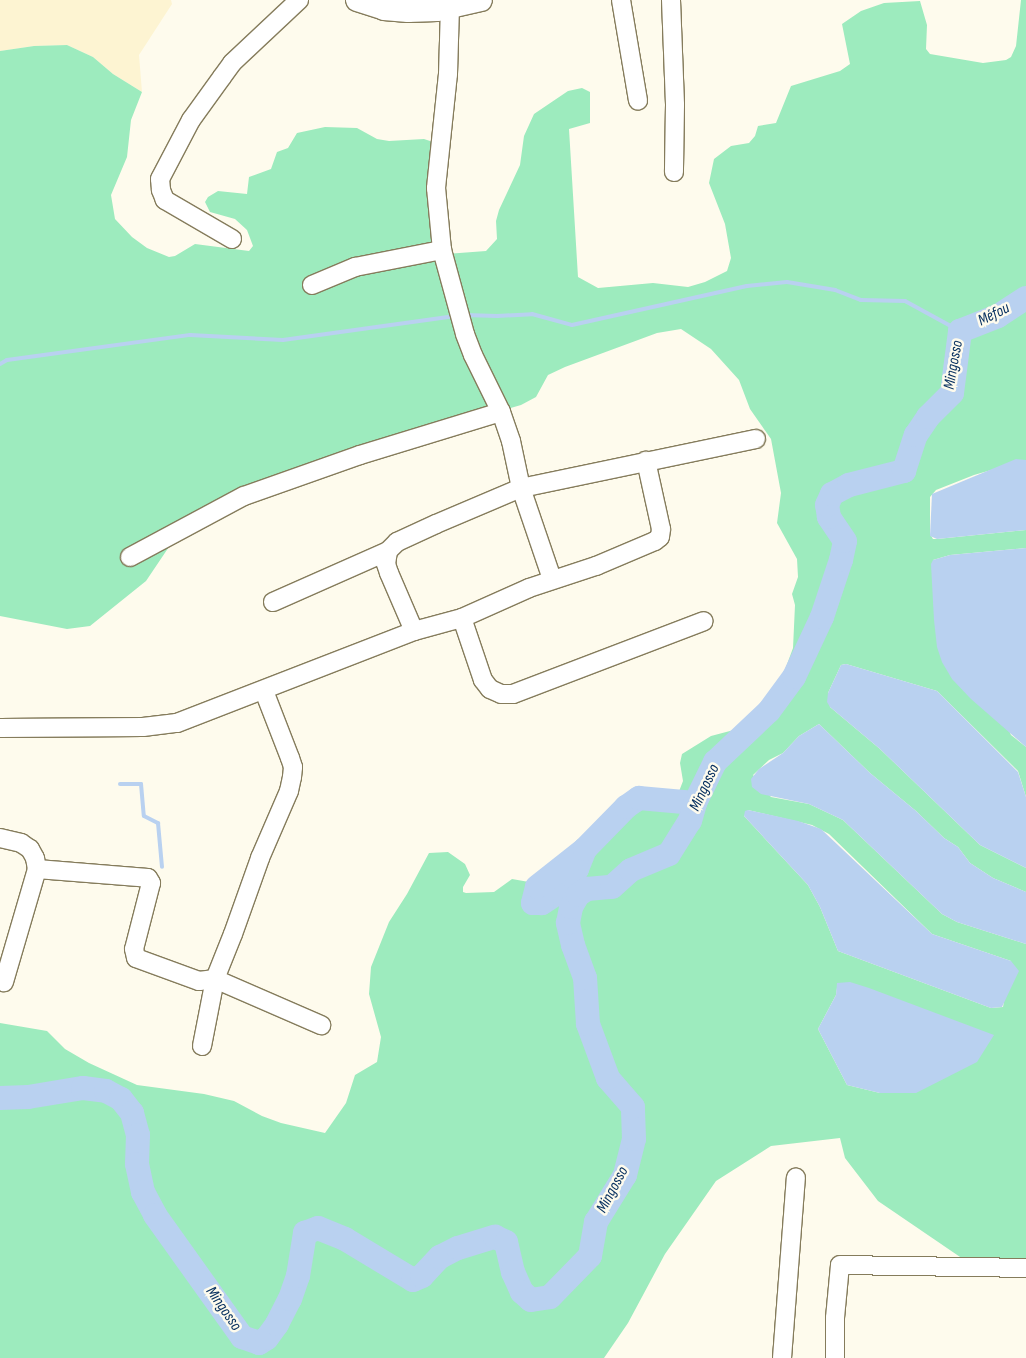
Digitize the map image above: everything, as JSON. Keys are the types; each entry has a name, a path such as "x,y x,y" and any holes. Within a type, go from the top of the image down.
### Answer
{"main road":[{"path":"357,0 384,9 408,11 450,7 482,0"}],"street":[{"path":"232,239 165,200 161,190 160,179 191,120 232,63 299,0"},
{"path":"622,0 638,101"},
{"path":"671,0 675,105 674,172"},
{"path":"450,7 448,74 436,188 442,250 472,355 501,412 521,488 552,579"},
{"path":"312,284 355,267 442,250"},
{"path":"130,557 244,496 360,455 501,412"},
{"path":"273,602 388,550 405,538 521,488 756,439"},
{"path":"0,728 143,727 177,724 414,631 462,618 552,579 596,566 656,541 660,537 661,529 646,462"},
{"path":"388,550 386,564 414,631"},
{"path":"462,618 484,680 490,689 501,694 513,694 704,621"},
{"path":"202,1046 215,979 292,778 293,767 264,691"},
{"path":"0,838 21,843 30,849 35,858 37,869 4,982"},
{"path":"37,869 148,878 151,883 134,955 136,958 199,981 215,979 321,1025"},
{"path":"782,1358 796,1178"},
{"path":"835,1358 835,1318 840,1265 1026,1268"}],"shaded area":[{"path":"0,0 171,0 172,4 139,55 142,92 113,74 93,57 67,45 34,46 0,51"}],"green space":[{"path":"1021,0 1026,0 1026,460 974,475 936,490 930,497 930,534 933,539 937,539 1026,530 1026,548 950,555 933,560 1011,735 1026,747 1026,797 1018,771 937,691 846,664 841,665 828,693 830,707 880,749 980,845 1026,868 1026,892 993,878 970,863 958,847 944,838 916,811 870,773 819,724 799,736 783,753 769,760 753,775 771,797 809,804 843,820 942,914 957,922 1026,944 1026,1274 966,1261 878,1201 845,1158 840,1138 771,1146 716,1181 665,1254 628,1323 604,1358 0,1358 0,1023 47,1031 65,1049 89,1063 137,1085 204,1094 234,1101 262,1116 281,1123 325,1133 346,1103 355,1075 377,1062 381,1037 369,994 371,967 389,922 407,894 429,853 448,852 465,864 470,875 463,887 463,892 494,892 512,879 529,882 561,860 631,795 655,792 671,796 678,794 683,781 680,763 682,754 711,736 745,727 778,689 793,648 795,605 792,594 798,577 797,559 777,523 781,493 771,439 750,409 739,380 711,349 681,329 657,333 548,375 536,397 521,405 365,449 181,529 146,581 90,626 67,629 0,616 0,51 34,46 67,45 93,57 113,74 142,92 131,120 127,157 111,195 115,219 132,237 147,248 169,257 175,256 195,244 249,251 253,246 247,230 235,219 210,212 205,202 208,197 218,191 247,194 249,177 271,169 277,152 288,148 297,133 325,127 357,128 377,139 389,141 424,139 434,144 446,254 486,251 497,239 496,221 499,210 520,165 524,136 534,114 568,91 582,88 590,92 590,123 569,129 578,277 598,288 653,283 688,287 705,282 727,271 731,258 725,224 709,183 714,159 731,146 749,143 755,136 758,126 776,123 791,86 840,71 850,64 842,24 861,11 884,3 920,1 927,25 926,49 930,54 983,63 1006,60 1011,57 1016,46","holes":["748,810 812,825 829,834 932,934 1011,961 1003,1007 991,1008 838,951 820,907 808,885 744,816","837,988 880,1093 847,1085 818,1029 836,995"]}],"water":[{"path":"1016,459 1026,460 1026,530 937,539 930,536 932,494"},
{"path":"1026,548 1026,747 971,699 952,679 942,662 937,647 931,564 933,560 950,555"},
{"path":"846,664 937,691 1018,772 1026,797 1026,868 980,845 880,749 830,707 827,702 828,693 841,665"},
{"path":"819,724 870,773 916,811 944,838 958,847 970,863 993,878 1026,892 1026,944 957,922 942,914 843,820 809,804 761,794 752,787 751,779 759,769 783,753 799,736"},
{"path":"748,810 798,821 821,829 932,934 1011,961 1019,971 1002,1007 991,1008 838,951 820,907 808,885 744,816 745,811"},
{"path":"850,982 994,1035 977,1062 916,1093 880,1093 847,1085 818,1029 836,995 837,983"}],"waterway":[{"path":"465,315 532,314 572,325 747,286 787,282 835,290 861,300 905,301 960,331"},
{"name":"Mingosso","path":"0,1098 28,1097 83,1088 106,1091 121,1099 132,1113 138,1135 137,1164 143,1192 155,1215 242,1337 259,1343 267,1338 277,1324 290,1299 298,1276 305,1233 318,1228 345,1239 413,1280 422,1276 440,1257 458,1248 495,1237 506,1242 513,1272 522,1292 531,1300 550,1297 590,1256 596,1222 625,1175 634,1139 633,1107 608,1078 588,1024 585,978 573,945 568,923 571,907 578,895 587,889 612,887 631,870 669,854 690,821 695,803 715,762 769,711 794,677 822,617 841,560 845,541 829,517 827,505 832,494 849,485 904,471 916,435 928,417 952,393 960,331 998,316 1026,298"},
{"path":"0,364 7,360 190,335 283,340 455,316"},
{"path":"120,784 141,784 144,816 158,823 162,867"},
{"path":"585,849 577,869 556,894 542,903 533,903 537,887 585,849 626,807 639,798 695,803"}],"water label":[{"name":"Méfou","path":"994,315"}]}
